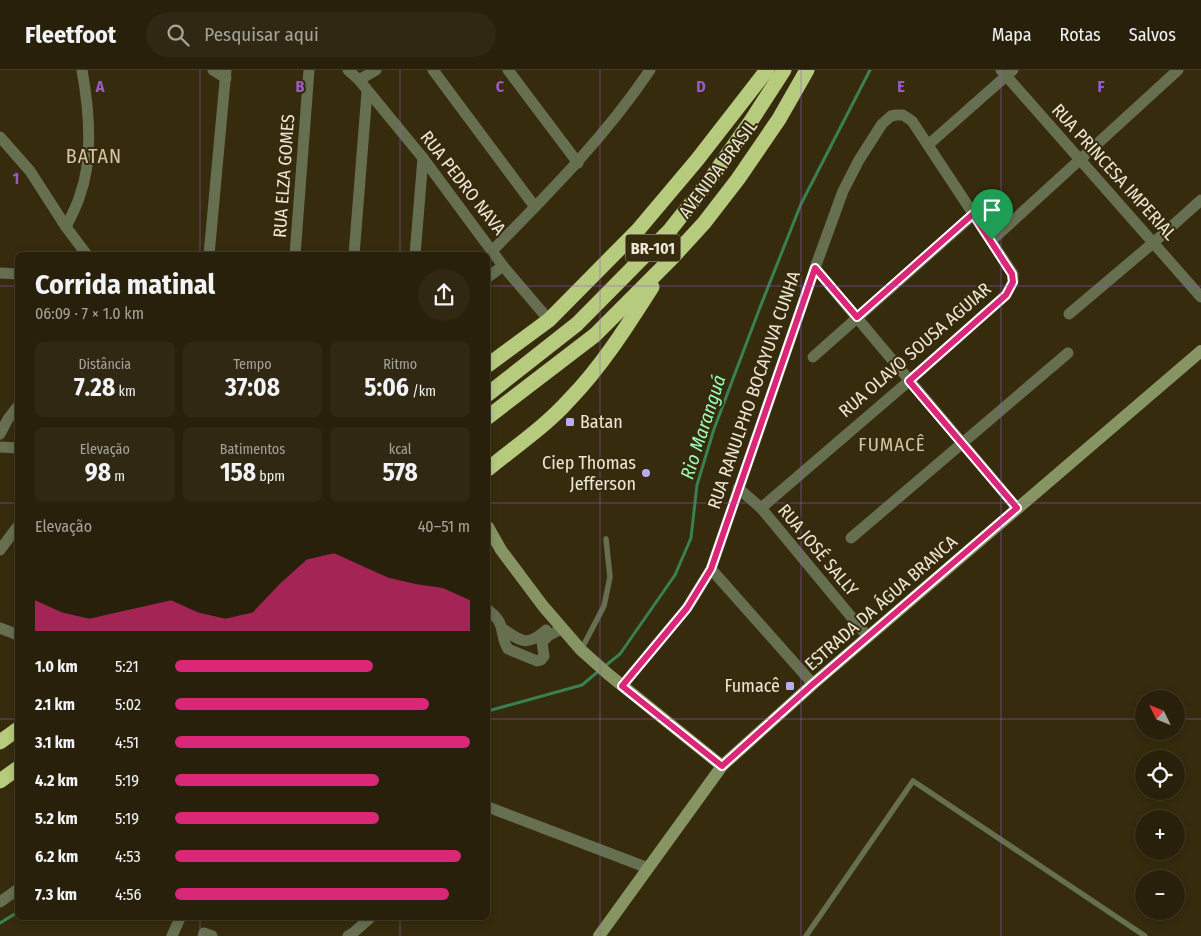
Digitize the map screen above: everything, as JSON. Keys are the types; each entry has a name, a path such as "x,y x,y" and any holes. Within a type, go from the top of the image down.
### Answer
{"highway":[{"path":"750,91 763,70"},
{"path":"490,364 549,320 638,230 697,160 767,70"},
{"name":"AVENIDA BRASIL","path":"490,392 578,324 670,230 709,180 784,70"},
{"name":"AVENIDA BRASIL","path":"490,415 595,335 671,259 704,223 738,179 779,120 807,70"},
{"path":"490,467 548,421 586,381 616,342 671,259"},
{"path":"0,742 15,731"},
{"path":"0,781 15,770"}],"street":[{"path":"66,227 81,193 89,152 89,130 82,70"},
{"path":"209,252 226,74 213,70"},
{"name":"RUA ELZA GOMES","path":"295,252 309,70"},
{"name":"RUA PEDRO NAVA","path":"348,70 359,80 423,158 503,266 549,320"},
{"path":"359,80 376,70"},
{"path":"433,70 535,207"},
{"path":"508,70 578,163"},
{"path":"493,250 578,163 605,131 650,70"},
{"path":"992,240 1178,70"},
{"path":"928,145 1007,72"},
{"name":"RUA PRINCESA IMPERIAL","path":"1007,72 1079,160 1201,297"},
{"path":"354,252 367,92"},
{"name":"RUA RANULPHO BOCAYUVA CUNHA","path":"622,686 687,608 711,569 815,268 843,192 859,160 878,130 891,116 903,115 912,121"},
{"name":"RUA OLAVO SOUSA AGUIAR","path":"760,508 909,381 1006,295 1013,282 1012,274 992,240 912,121"},
{"path":"0,137 41,186 82,252"},
{"path":"415,252 423,158"},
{"path":"1070,314 1201,200"},
{"path":"813,357 973,214"},
{"path":"490,276 503,266"},
{"path":"815,268 961,444 1017,508"},
{"path":"0,273 15,274"},
{"name":"ESTRADA DA ÁGUA BRANCA","path":"599,936 722,766 868,636 1201,351"},
{"path":"851,538 1068,353"},
{"path":"0,434 15,410"},
{"path":"0,446 15,448"},
{"name":"RUA JOSÉ SALLY","path":"738,488 760,508 868,636"},
{"path":"0,550 15,530"},
{"path":"490,531 501,550 558,625 581,650 622,686 722,766"},
{"path":"490,541 501,550"},
{"path":"711,569 813,684"},
{"path":"490,612 497,617 503,629 508,649 537,661 541,660 544,656 542,642 558,625"},
{"path":"503,629 515,638 530,642 558,625"},
{"path":"0,628 15,634"},
{"path":"490,809 648,868"},
{"path":"0,902 15,891"},
{"path":"172,936 179,920"},
{"path":"348,936 353,934 368,920"}],"lane":[{"path":"581,650 604,606 610,577 606,539"},
{"path":"806,936 913,781 1145,936"}],"waterway":[{"name":"Rio Maranguá","path":"605,666 620,654 675,575 691,538 697,485 714,429 759,310 801,204 870,70"},
{"name":"Rio Maranguá","path":"490,710 582,685 600,670"},
{"name":"Rio Maranguá","path":"0,923 15,914"}],"place":[{"name":"Batan","path":"570,422"},
{"name":"Ciep Thomas Jefferson","path":"646,473"},
{"name":"Fumacê","path":"790,686"}],"district":[{"name":"BATAN","path":"94,156"},
{"name":"FUMACÊ","path":"892,444"}],"route":[{"path":"973,214 992,240 1012,274 1013,282 1010,289 1006,295 909,381 1017,508 813,684 722,766 622,686 669,632 687,608 711,569 815,268 857,317 973,214"}]}
